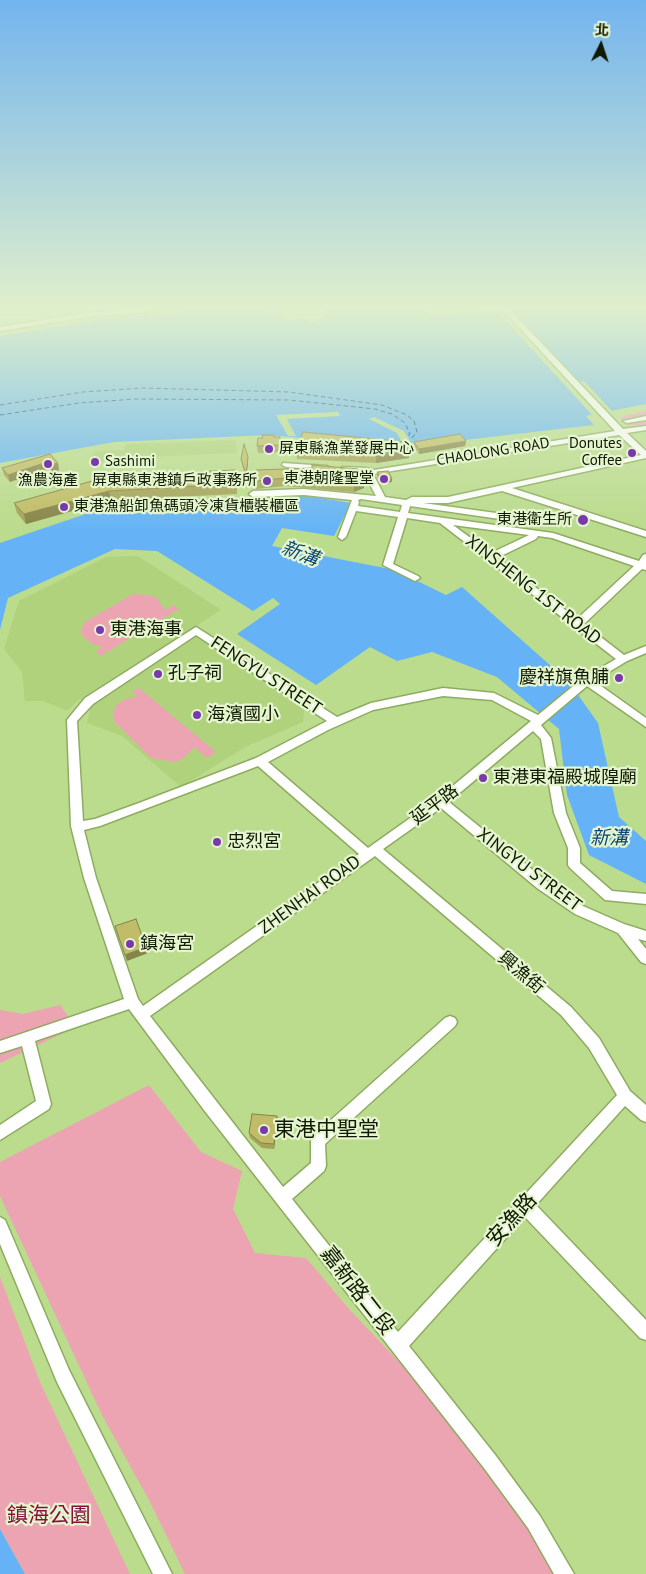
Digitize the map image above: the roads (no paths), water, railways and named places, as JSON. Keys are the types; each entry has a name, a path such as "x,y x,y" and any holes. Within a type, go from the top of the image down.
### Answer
{"street":[{"path":"574,383 606,418 646,456"},
{"path":"592,433 601,428 606,418"},
{"path":"627,422 646,418"},
{"name":"CHAOLONG ROAD","path":"286,465 374,472 646,428"},
{"name":"CHAOLONG ROAD","path":"366,470 454,453 592,433 621,431"},
{"path":"447,505 500,488 646,456"},
{"path":"366,470 382,499"},
{"path":"500,488 646,534"},
{"path":"253,494 304,492 443,521 534,533 567,540 644,563"},
{"path":"342,537 359,496 407,503 447,505 542,522 574,511"},
{"path":"407,503 388,565 415,578"},
{"path":"443,521 447,505"},
{"name":"XINSHENG 1ST ROAD","path":"443,521 623,659"},
{"path":"491,557 533,537 534,533"},
{"path":"577,625 644,563"},
{"name":"FENGYU STREET","path":"77,826 72,720 89,702 196,630 336,722"},
{"name":"延平路","path":"371,852 441,802 587,681 623,659 646,649"},
{"path":"587,681 646,723"},
{"name":"FENGYU STREET","path":"260,761 336,722 371,707 442,692 494,697 540,720"},
{"path":"540,720 546,738 560,814 574,848 574,865 609,896 646,899"},
{"path":"137,1008 90,878 77,826 96,823 144,806 260,761"},
{"name":"ZHENHAI ROAD","path":"0,1047 137,1008 371,852 260,761"},
{"name":"XINGYU STREET","path":"441,802 541,884 579,910 622,929 646,936"},
{"name":"興漁街","path":"371,852 566,1011 594,1043 624,1096 646,1115"},
{"name":"XINGYU STREET","path":"622,929 646,958"},
{"name":"嘉新路二段","path":"137,1008 209,1104 399,1344 534,1522 565,1574"},
{"path":"283,1197 319,1166 318,1141 450,1022"},
{"path":"0,1133 44,1104 27,1038"},
{"name":"安漁路","path":"399,1344 624,1096"},
{"path":"525,1205 646,1332"},
{"path":"0,1225 63,1376 163,1574"}],"water":[{"path":"0,383 646,383 646,404 586,416 594,425 413,446 404,431 374,417 369,419 397,433 404,447 268,435 114,442 0,463"},
{"name":"新溝","path":"279,496 310,496 351,503 334,536 282,528 272,546 395,570 446,595 462,587 569,682 598,723 619,817 646,841 646,884 589,855 567,795 559,729 497,677 432,652 397,661 370,647 316,685 237,634 280,604 273,598 253,611 157,551 115,549 8,598 0,630 0,543 106,507"},
{"path":"0,1529 25,1574 0,1574"}],"place":[{"name":"屏東縣漁業發展中心","path":"269,449"},
{"name":"Donutes Coffee","path":"632,453"},
{"name":"Sashimi","path":"95,462"},
{"name":"漁農海產","path":"48,464"},
{"name":"東港朝隆聖堂","path":"384,479"},
{"name":"屏東縣東港鎮戶政事務所","path":"267,481"},
{"name":"東港漁船卸魚碼頭冷凍貨櫃裝櫃區","path":"64,507"},
{"name":"東港衛生所","path":"583,520"},
{"name":"東港海事","path":"100,630"},
{"name":"孔子祠","path":"158,674"},
{"name":"慶祥旗魚脯","path":"619,678"},
{"name":"海濱國小","path":"197,715"},
{"name":"東港東福殿城隍廟","path":"483,778"},
{"name":"忠烈宮","path":"217,842"},
{"name":"鎮海宮","path":"130,944"},
{"name":"東港中聖堂","path":"264,1130"}],"park label":[{"name":"鎮海公園","path":"49,1516"}]}
